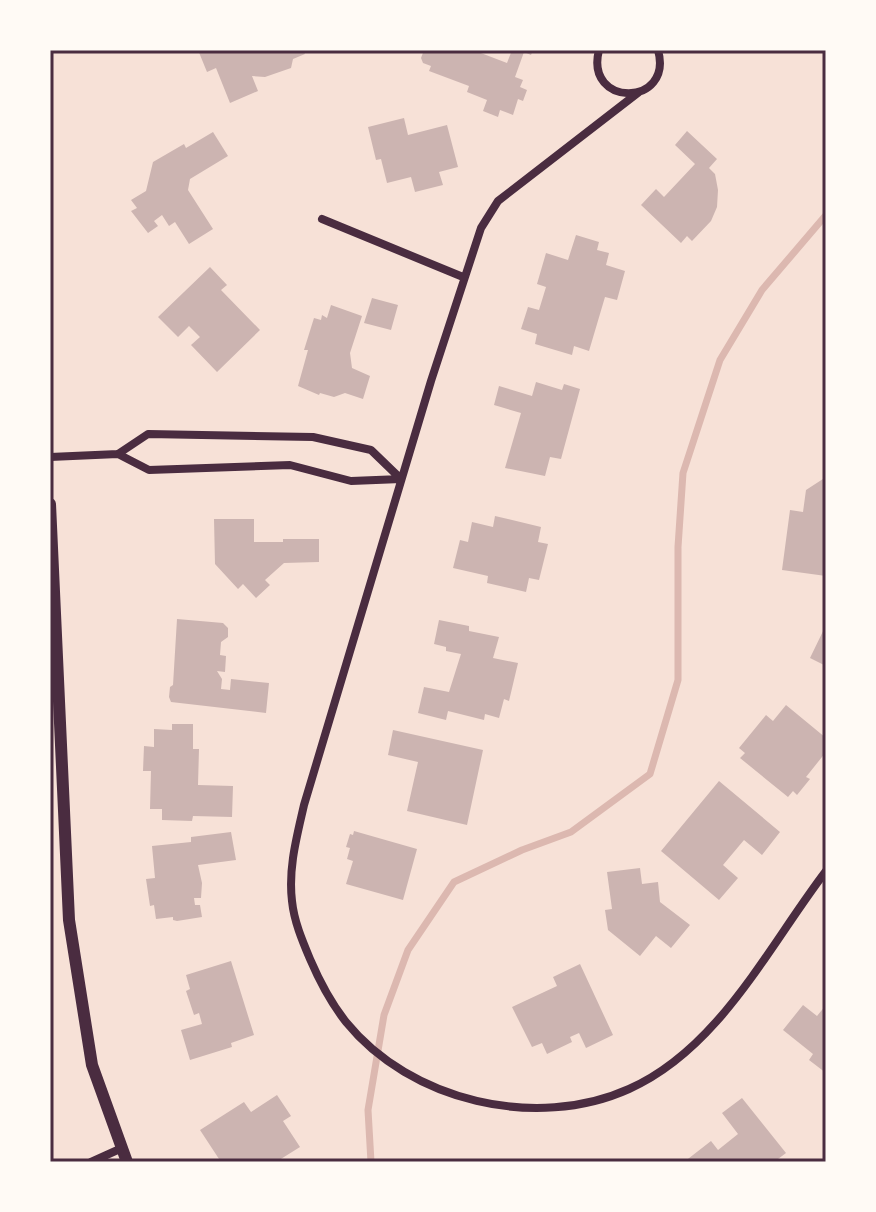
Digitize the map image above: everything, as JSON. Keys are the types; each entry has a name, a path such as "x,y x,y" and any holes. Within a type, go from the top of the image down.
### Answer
{"street":[{"path":"599,50 597,70 609,87 628,94 639,92"},
{"path":"658,50 660,69 649,87 498,201 481,228 401,479 304,805 292,858 291,899 298,931 325,989 347,1024 378,1052 414,1076 449,1093 482,1103 551,1108 628,1090 692,1048 717,1022 826,871"},
{"path":"322,219 463,277"},
{"path":"118,454 148,434 313,437 371,450 401,479"},
{"path":"50,457 118,454 149,470 290,465 351,481 401,479"},
{"path":"50,504 69,920 92,1065 127,1162"},
{"path":"91,1162 122,1148"}],"building":[{"path":"198,50 303,50 305,54 293,59 291,68 265,77 252,76 258,91 230,103 216,68 207,72"},
{"path":"424,50 473,50 507,63 512,50 533,50 531,55 524,52 515,77 523,80 520,87 527,90 523,101 518,99 513,115 500,110 498,117 483,111 487,100 467,92 469,86 429,71 431,66 423,63 421,58"},
{"path":"404,118 408,135 447,125 458,167 439,172 443,185 415,192 411,177 387,183 381,159 376,160 368,127"},
{"path":"687,131 717,159 709,168 715,174 718,190 717,207 711,221 692,241 687,236 681,243 641,205 656,189 664,197 695,164 675,145"},
{"path":"213,132 228,156 190,179 188,190 213,229 189,244 175,222 169,226 162,215 154,221 158,226 148,233 131,211 137,208 131,200 146,191 153,162"},
{"path":"576,235 599,242 597,250 609,253 606,265 625,271 617,300 605,297 589,351 574,346 572,355 535,344 537,334 521,329 528,307 539,310 546,287 537,284 546,253 568,260"},
{"path":"210,267 227,285 221,290 260,330 217,372 191,345 200,337 189,326 178,337 158,317"},
{"path":"372,298 398,305 391,330 364,323"},
{"path":"331,305 362,316 350,353 352,368 370,376 363,399 345,393 334,397 319,395 298,386 308,350 304,350 314,318 321,320 322,315 327,318"},
{"path":"536,382 562,390 564,384 580,389 561,459 550,457 545,476 505,468 521,413 494,405 499,386 532,396"},
{"path":"826,477 826,576 782,570 790,510 803,512 806,490"},
{"path":"495,516 541,527 538,542 548,544 539,580 529,578 526,592 487,583 488,576 453,568 460,540 468,542 472,522 493,527"},
{"path":"214,519 254,519 254,542 319,539 319,562 284,563 265,580 270,585 256,598 243,584 238,589 215,564"},
{"path":"177,619 223,623 228,628 228,637 221,642 220,655 226,656 225,672 217,671 222,679 221,689 230,690 231,679 269,683 266,713 171,702"},
{"path":"439,620 469,626 469,631 499,637 493,658 518,663 509,701 504,699 499,718 485,714 484,720 448,711 446,720 418,713 424,687 449,692 461,654 434,644"},
{"path":"826,625 826,666 810,658"},
{"path":"786,705 826,738 826,752 806,777 810,779 797,795 793,791 788,797 740,758 745,753 739,748 766,715 773,721"},
{"path":"172,724 193,724 193,749 199,749 198,785 233,786 232,817 193,816 192,821 162,820 162,809 150,809 151,771 143,771 144,746 154,747 154,729 172,730"},
{"path":"393,730 483,750 467,825 407,811 418,762 388,755"},
{"path":"719,781 780,832 762,855 744,840 723,865 738,878 719,900 661,851"},
{"path":"354,831 417,849 403,900 346,884 353,861 347,859 350,848 346,847"},
{"path":"231,832 236,860 198,865 201,898 194,898 195,905 200,905 202,917 177,921 173,917 156,919 154,905 150,906 146,879 155,878 152,846 191,842 191,837"},
{"path":"640,868 642,884 658,882 660,902 690,925 671,948 656,936 640,956 608,930 605,910 612,909 607,872"},
{"path":"231,961 254,1035 231,1043 232,1047 190,1060 181,1030 202,1024 199,1013 194,1015 186,991 190,989 186,975"},
{"path":"580,964 613,1035 586,1048 579,1033 570,1037 572,1042 547,1054 542,1043 532,1047 512,1007 557,986 553,977"},
{"path":"803,1005 817,1016 826,1005 826,1073 809,1060 813,1054 783,1030"},
{"path":"277,1095 291,1116 283,1121 300,1147 276,1162 221,1162 200,1130 244,1102 251,1112"},
{"path":"742,1098 786,1153 778,1159 780,1162 684,1162 711,1141 718,1150 738,1134 722,1113"}],"waterway":[{"path":"371,1162 368,1110 384,1015 408,950 454,882 522,850 571,832 650,774 678,680 678,547 683,473 720,360 762,290 826,215"}]}
